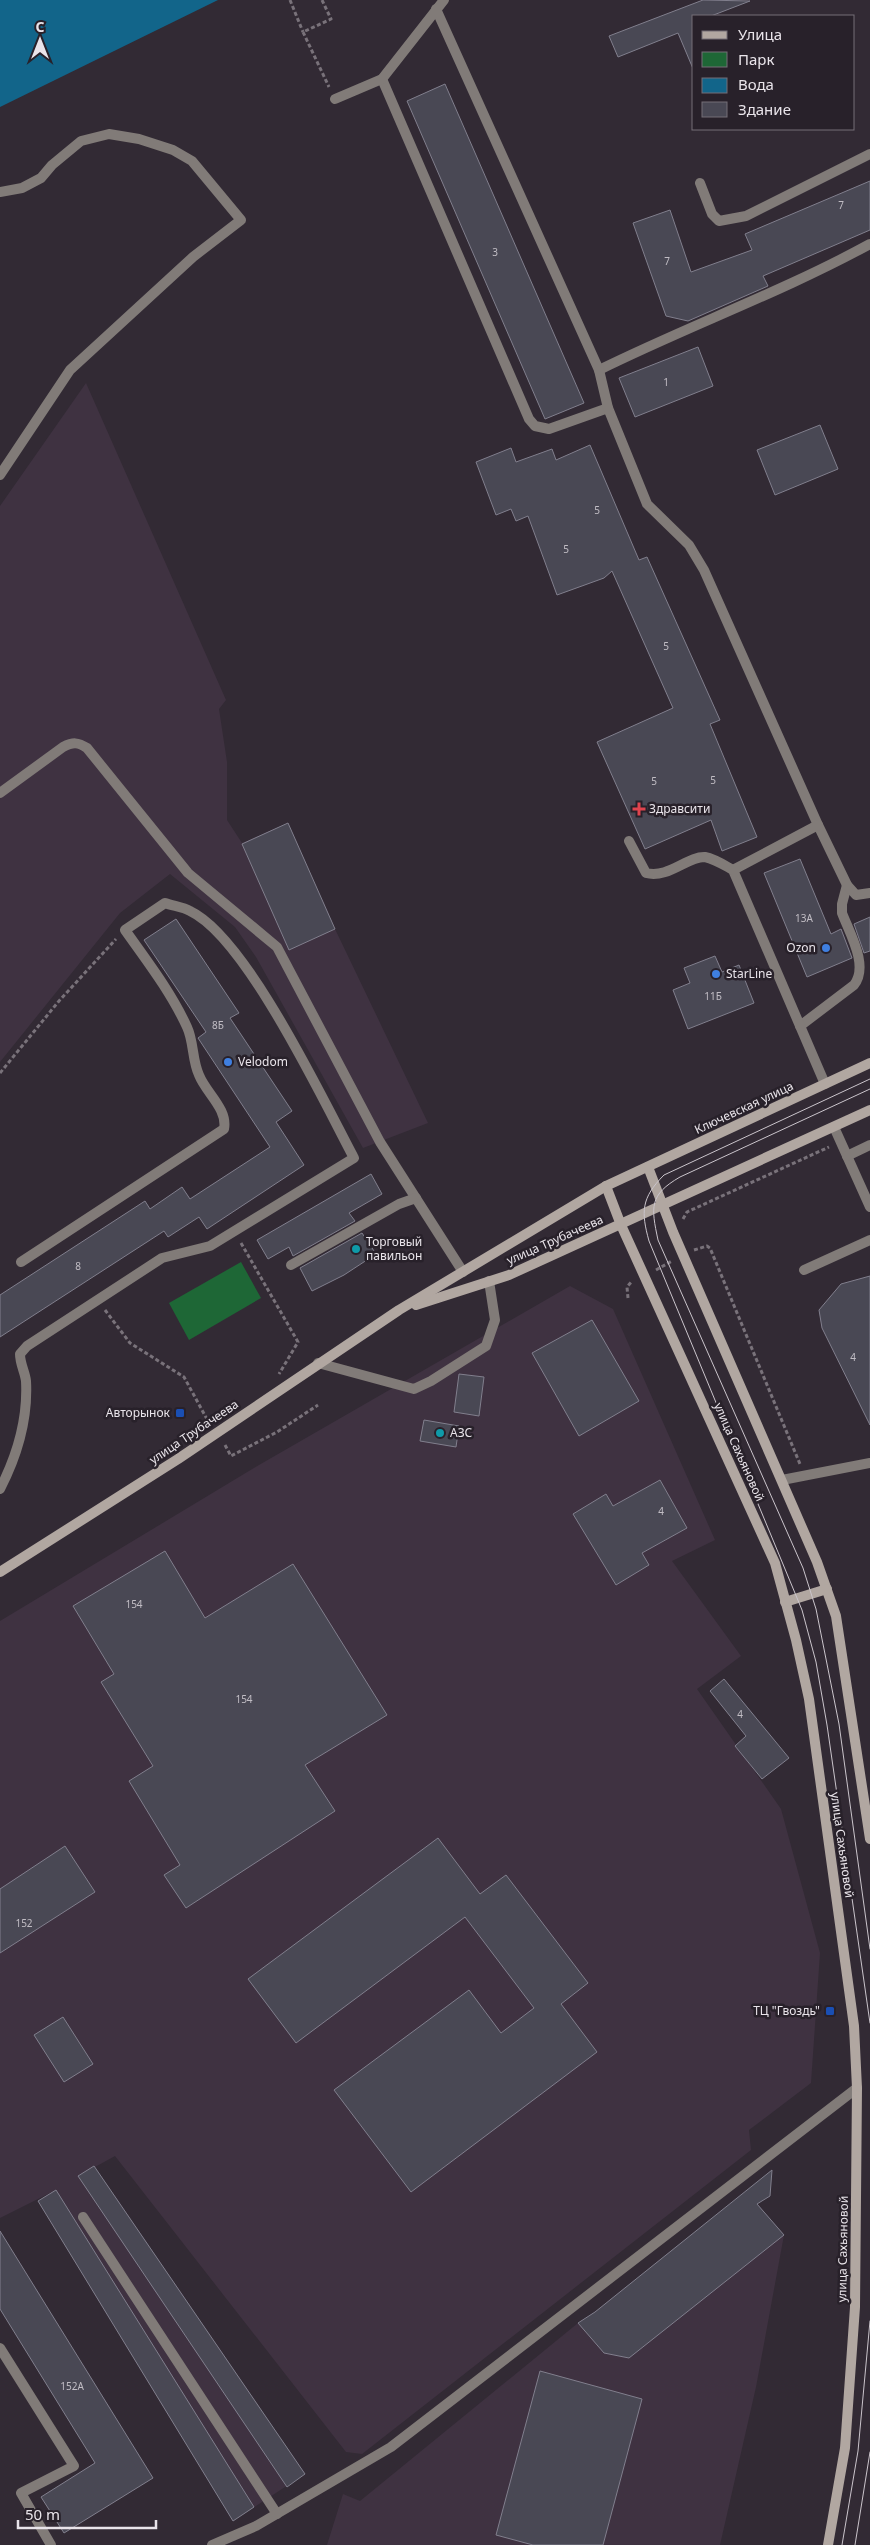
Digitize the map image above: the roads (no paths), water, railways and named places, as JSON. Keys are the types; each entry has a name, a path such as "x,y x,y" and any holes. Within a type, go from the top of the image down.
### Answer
{"main road":[{"name":"Ключевская улица","path":"628,1176 870,1063"},
{"path":"663,1206 870,1110"},
{"path":"648,1167 663,1206 688,1253 827,1589 836,1616 870,1839"},
{"name":"улица Трубачеева","path":"1,1569 178,1459 398,1310 606,1186 628,1176"},
{"name":"улица Сахьяновой","path":"606,1186 620,1225 775,1563 809,1698 854,2026 857,2088 855,2307 845,2448 828,2545"},
{"name":"улица Трубачеева","path":"398,1310 509,1275 663,1206"},
{"path":"785,1602 827,1589"}],"street":[{"path":"335,99 382,79 444,0"},
{"path":"436,9 599,370 608,408 647,504 689,546 704,570 818,826 848,885 856,895 870,893"},
{"path":"382,79 529,419 535,426 549,429 608,408"},
{"path":"0,192 22,188 40,178 52,165 81,142 109,134 140,139 173,150 192,161 241,220 193,257 70,370 0,475"},
{"path":"700,183 712,214 719,221 746,216 870,154"},
{"path":"599,370 640,350 809,277 870,244"},
{"path":"0,793 63,747 72,743 80,743 87,748 188,873 277,947 380,1142 463,1272"},
{"path":"733,870 818,826"},
{"path":"629,841 646,873 654,876 702,857 715,860 733,870 824,1084"},
{"path":"800,1026 854,986 859,979 861,967 842,913 842,904 848,885"},
{"path":"0,1489 9,1472 23,1430 26,1378 20,1354 27,1346 162,1258 210,1246 354,1158 272,1007 248,970 214,928 191,911 165,903 125,930 159,978 188,1028 198,1075 222,1113 225,1122 224,1129 21,1262"},
{"path":"834,1127 870,1207"},
{"path":"847,1156 870,1145"},
{"path":"292,1265 399,1204 416,1198"},
{"path":"804,1270 870,1240"},
{"path":"318,1363 414,1389 486,1346 495,1320 489,1281"},
{"path":"782,1480 870,1463"},
{"path":"212,2545 256,2526 391,2447 857,2088"},
{"path":"83,2217 277,2514"},
{"path":"0,2348 74,2466 21,2493 51,2545"}],"water":[{"path":"0,0 218,0 0,107"}],"tram line":[{"path":"870,1079 664,1175 656,1183 647,1198 644,1213 649,1241 802,1610 816,1662 827,1725 870,2023"},
{"path":"870,1089 680,1177 662,1190 655,1203 654,1210 658,1240 803,1568 816,1609 839,1724 870,1949"},
{"path":"842,2545 858,2451 870,2321"},
{"path":"855,2545 870,2452"}],"place":[{"name":"Здравсити","path":"639,809"},
{"name":"Ozon","path":"826,948"},
{"name":"StarLine","path":"716,974"},
{"name":"Velodom","path":"228,1062"},
{"name":"Торговый павильон","path":"356,1249"},
{"name":"Авторынок","path":"180,1413"},
{"name":"АЗС","path":"440,1433"},
{"name":"ТЦ \"Гвоздь\"","path":"830,2011"}]}
